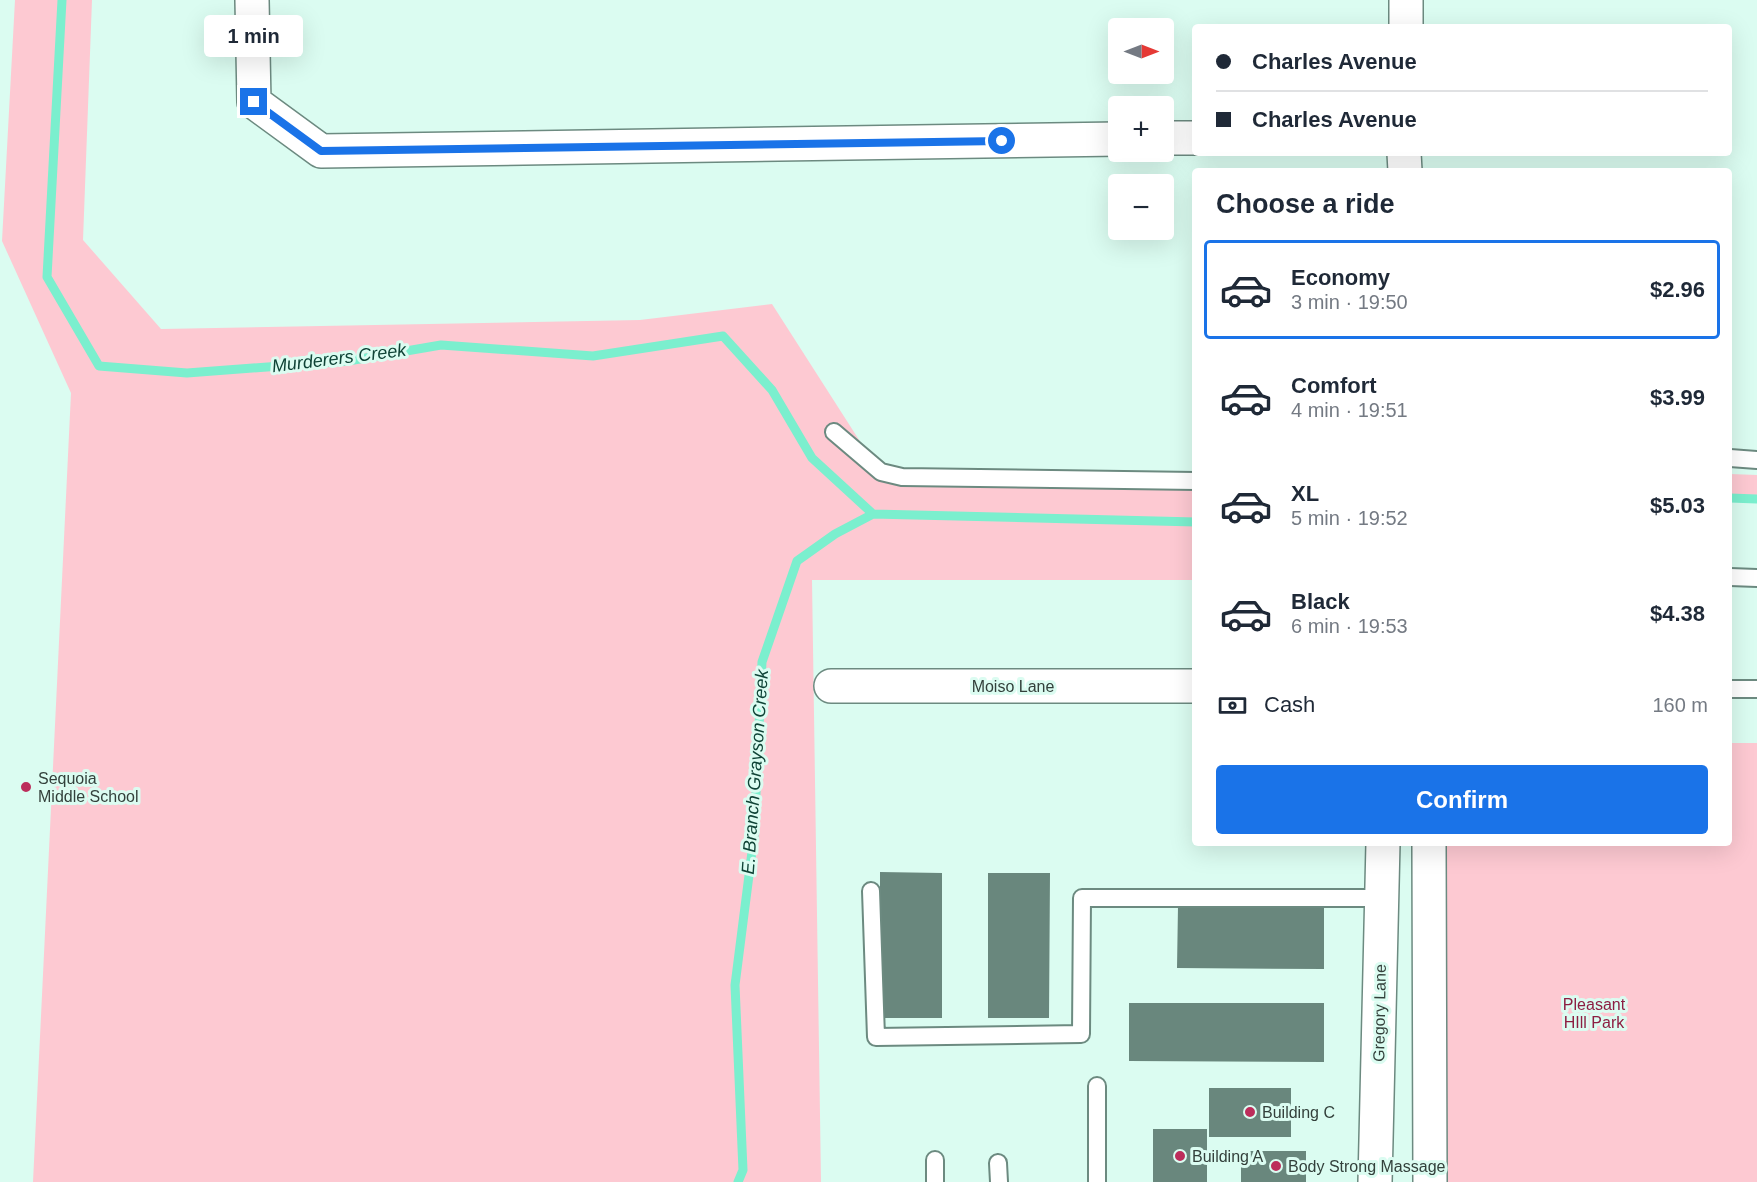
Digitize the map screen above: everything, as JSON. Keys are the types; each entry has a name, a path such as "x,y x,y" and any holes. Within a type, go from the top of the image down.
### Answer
{"street":[{"path":"252,0 254,102 321,151 1108,139"},
{"path":"1406,0 1406,24"},
{"path":"1174,138 1192,138"},
{"name":"Moiso Lane","path":"831,686 1192,686"},
{"name":"Gregory Lane","path":"1375,1182 1383,846"},
{"path":"1429,846 1430,1182"}],"lane":[{"path":"834,432 880,472 902,477 1192,481"},
{"path":"1732,458 1757,460"},
{"path":"1732,577 1757,578"},
{"path":"1732,689 1757,689"},
{"path":"871,891 876,1037 1081,1034 1082,898 1381,898"},
{"path":"1097,1086 1097,1182"},
{"path":"935,1160 935,1182"},
{"path":"998,1163 999,1182"}],"green space":[{"path":"15,0 92,0 83,240 161,329 640,320 772,304 886,482 1192,482 1192,580 812,580 821,1182 33,1182 71,393 2,241"},
{"path":"1732,474 1757,475 1757,499 1732,498"},
{"name":"Pleasant HIll Park","path":"1732,743 1757,743 1757,1182 1430,1182 1429,846 1732,846"}],"building":[{"path":"880,872 942,873 942,1018 880,1018"},
{"path":"988,873 1050,873 1049,1018 988,1018"},
{"path":"1178,906 1324,907 1324,969 1177,968"},
{"path":"1129,1003 1324,1003 1324,1062 1129,1061"},
{"name":"Building C","path":"1209,1088 1291,1088 1291,1137 1209,1137"},
{"name":"Building A","path":"1153,1129 1207,1129 1207,1182 1153,1182"},
{"path":"1241,1151 1306,1151 1306,1182 1241,1182"}],"waterway":[{"name":"Murderers Creek","path":"62,0 47,277 99,366 187,373 348,361 441,345 593,356 723,336 772,390 812,458 873,514"},
{"name":"E. Branch Grayson Creek","path":"1732,498 1757,499"},
{"name":"E. Branch Grayson Creek","path":"738,1182 743,1170 735,985 754,836 762,662 797,561 835,534 873,514 1192,522"}],"place":[{"name":"Sequoia Middle School","path":"26,787"},
{"name":"Building C","path":"1250,1112"},
{"name":"Building A","path":"1180,1156"},
{"name":"Body Strong Massage","path":"1276,1166"}],"route":[{"path":"254,102 321,151 1002,141"}]}
